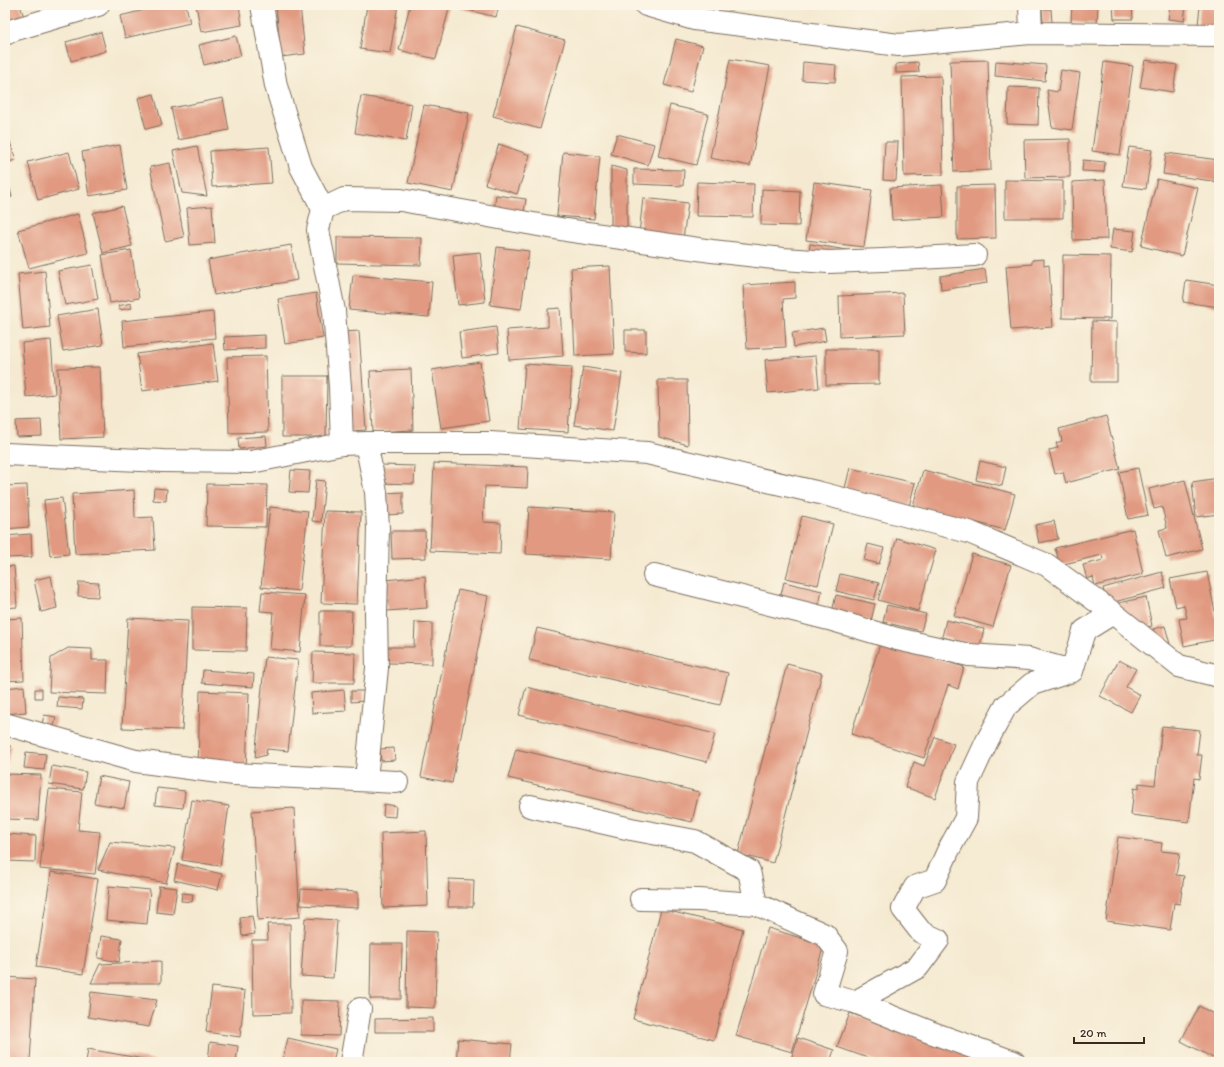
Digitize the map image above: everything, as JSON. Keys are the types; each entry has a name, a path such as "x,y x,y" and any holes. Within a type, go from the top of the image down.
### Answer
{"street":[{"path":"5,34 13,30 98,5"},
{"path":"262,5 276,86 301,167 323,209 318,230 334,311 340,386 342,444"},
{"path":"646,5 694,19 899,45 1031,34 1219,35"},
{"path":"1030,5 1031,34"},
{"path":"323,209 344,199 401,200 573,231 712,251 783,259 828,262 975,255"},
{"path":"366,443 376,492 378,528 376,614 377,668 366,780"},
{"path":"5,454 162,461 251,462 342,444 366,443 490,443 647,453 820,493 969,532 1047,565 1113,613 1179,666 1219,676"},
{"path":"654,575 829,619 897,639 970,655 1029,659 1072,671"},
{"path":"1072,671 1084,631 1113,613"},
{"path":"855,1002 918,967 938,940 921,932 903,909 916,888 935,880 948,851 966,818 968,782 987,741 1006,706 1032,684 1072,671"},
{"path":"5,724 136,761 234,774 397,782"},
{"path":"530,806 631,829 694,841 749,871 756,904"},
{"path":"641,899 699,900 756,904 825,936 837,951 824,994 855,1002 930,1032 1014,1062"},
{"path":"351,1062 360,1009"}],"building":[{"path":"5,5 20,5 24,17 5,22"},
{"path":"165,5 186,5 190,23 125,38 120,16"},
{"path":"196,5 239,5 242,25 201,32"},
{"path":"276,5 300,5 305,54 281,57"},
{"path":"367,5 398,5 390,53 360,49"},
{"path":"410,5 450,5 436,59 399,50"},
{"path":"460,5 499,5 496,17 459,8"},
{"path":"1072,5 1098,5 1097,24 1071,22"},
{"path":"1113,5 1132,5 1133,19 1114,19"},
{"path":"1170,5 1186,5 1184,21 1168,19"},
{"path":"1200,6 1219,7 1219,27 1198,25"},
{"path":"1042,9 1051,9 1052,23 1043,23"},
{"path":"517,27 565,40 540,129 493,116"},
{"path":"101,32 106,51 71,61 66,42"},
{"path":"236,36 241,56 204,65 199,45"},
{"path":"676,39 703,46 691,92 664,85"},
{"path":"730,59 770,66 750,166 710,158"},
{"path":"988,60 991,170 954,172 950,61"},
{"path":"1145,60 1177,65 1173,92 1140,87"},
{"path":"996,61 1046,65 1045,81 995,76"},
{"path":"803,62 836,65 835,82 802,80"},
{"path":"918,62 919,72 896,73 896,64"},
{"path":"1104,62 1133,66 1120,155 1092,151"},
{"path":"1061,70 1080,73 1072,130 1052,127 1047,90 1058,92"},
{"path":"941,76 943,175 904,176 902,77"},
{"path":"1008,87 1039,88 1038,125 1007,124"},
{"path":"154,94 162,125 146,129 138,98"},
{"path":"361,96 412,104 406,141 355,133"},
{"path":"223,98 229,130 178,140 171,108"},
{"path":"424,105 469,113 453,192 408,183"},
{"path":"670,105 708,114 696,165 658,156"},
{"path":"7,133 16,160 5,163 5,134"},
{"path":"617,134 654,144 648,165 611,154"},
{"path":"1070,139 1070,177 1025,178 1024,140"},
{"path":"885,142 898,142 896,181 883,180"},
{"path":"499,144 530,155 517,194 485,184"},
{"path":"120,145 127,190 89,196 82,152"},
{"path":"197,146 207,196 182,193 173,151"},
{"path":"269,147 272,183 212,187 210,151"},
{"path":"1129,147 1152,150 1146,189 1123,186"},
{"path":"69,152 79,189 38,200 28,162"},
{"path":"563,152 600,156 594,219 557,216"},
{"path":"1166,153 1219,160 1219,182 1163,174"},
{"path":"1083,160 1105,162 1104,172 1082,171"},
{"path":"170,163 184,237 165,241 150,167"},
{"path":"611,166 627,170 627,229 611,230"},
{"path":"634,169 684,170 683,186 634,184"},
{"path":"7,178 12,197 5,199 5,179"},
{"path":"1157,179 1198,188 1182,256 1141,246"},
{"path":"1005,180 1063,181 1063,218 1005,218"},
{"path":"1105,180 1107,239 1073,240 1072,182"},
{"path":"697,182 754,184 753,217 696,216"},
{"path":"814,182 872,190 864,247 806,240"},
{"path":"942,185 944,217 892,220 890,188"},
{"path":"995,185 996,238 957,239 957,186"},
{"path":"762,189 800,191 799,226 761,225"},
{"path":"496,195 526,199 524,213 494,209"},
{"path":"643,198 688,203 683,239 639,234"},
{"path":"122,206 132,246 103,253 93,213"},
{"path":"212,206 215,243 190,245 187,208"},
{"path":"78,214 88,253 29,268 18,230"},
{"path":"1113,229 1135,231 1132,252 1110,249"},
{"path":"337,237 422,238 421,265 337,263"},
{"path":"810,244 847,250 846,257 809,252"},
{"path":"291,245 297,280 214,295 208,260"},
{"path":"497,247 529,251 521,309 490,305"},
{"path":"131,250 139,298 110,303 102,255"},
{"path":"480,252 485,302 458,305 453,255"},
{"path":"1063,255 1111,256 1110,319 1062,318"},
{"path":"1044,259 1044,266 1049,265 1053,327 1011,330 1006,266 1032,264 1032,260"},
{"path":"92,265 98,299 65,305 58,271"},
{"path":"610,266 614,354 575,356 571,268"},
{"path":"985,269 987,283 941,290 940,276"},
{"path":"45,271 50,327 23,330 18,274"},
{"path":"353,275 432,282 429,317 349,310"},
{"path":"1186,280 1219,285 1219,307 1183,302"},
{"path":"795,282 795,298 783,299 786,347 747,349 743,285"},
{"path":"316,293 323,338 285,344 278,299"},
{"path":"903,293 905,334 840,337 839,296"},
{"path":"131,303 132,308 120,310 118,306"},
{"path":"560,308 563,356 509,360 507,330 548,327 548,309"},
{"path":"98,309 103,345 63,351 57,316"},
{"path":"213,312 215,338 124,347 122,321"},
{"path":"1092,321 1117,322 1117,382 1091,382"},
{"path":"496,327 499,353 462,358 459,332"},
{"path":"824,328 826,341 794,347 792,333"},
{"path":"625,330 646,330 646,353 625,352"},
{"path":"359,331 366,430 349,431 343,332"},
{"path":"265,335 265,348 225,350 224,337"},
{"path":"51,340 55,394 26,397 22,343"},
{"path":"213,343 218,381 142,391 137,354"},
{"path":"826,349 879,349 879,384 826,385"},
{"path":"266,356 268,432 229,433 227,357"},
{"path":"816,356 819,388 768,393 765,360"},
{"path":"480,362 489,421 441,428 432,370"},
{"path":"525,364 572,367 568,432 520,429"},
{"path":"100,367 103,437 61,439 58,368"},
{"path":"583,367 622,373 613,431 574,425"},
{"path":"411,369 413,430 373,432 370,371"},
{"path":"282,376 327,376 326,437 282,437"},
{"path":"658,380 687,380 688,445 659,437"},
{"path":"1106,416 1120,469 1066,483 1063,472 1055,474 1049,450 1058,448 1056,443 1062,441 1059,429"},
{"path":"41,420 42,436 17,437 16,421"},
{"path":"266,436 267,446 239,449 238,438"},
{"path":"980,461 1006,467 1002,486 976,480"},
{"path":"434,463 528,467 527,488 485,486 483,522 501,523 500,554 430,551"},
{"path":"381,465 415,466 414,484 380,483"},
{"path":"850,468 915,483 909,506 844,492"},
{"path":"1138,468 1148,515 1128,519 1119,472"},
{"path":"291,470 310,471 308,493 289,492"},
{"path":"923,470 1015,494 1005,530 913,506"},
{"path":"1219,478 1219,514 1196,517 1192,482"},
{"path":"316,480 325,481 321,522 312,521"},
{"path":"1185,480 1202,549 1166,558 1159,530 1167,528 1162,507 1154,509 1149,489"},
{"path":"207,484 267,485 266,527 206,526"},
{"path":"27,485 29,527 5,529 5,486"},
{"path":"154,488 167,489 166,501 153,500"},
{"path":"134,490 135,518 153,517 155,550 75,554 72,494"},
{"path":"403,492 403,514 385,515 384,493"},
{"path":"62,498 69,554 50,556 44,500"},
{"path":"270,507 308,511 299,591 261,587"},
{"path":"529,507 614,512 611,559 526,554"},
{"path":"325,511 361,512 357,604 321,603"},
{"path":"802,516 833,524 818,585 786,578"},
{"path":"1054,521 1058,539 1039,543 1035,525"},
{"path":"1133,529 1143,574 1095,586 1093,577 1087,579 1083,565 1103,560 1102,555 1060,565 1055,548"},
{"path":"391,531 425,531 426,558 392,559"},
{"path":"31,534 32,557 5,558 5,536"},
{"path":"897,538 936,550 918,611 878,600"},
{"path":"868,544 884,548 879,564 864,560"},
{"path":"972,554 1011,565 993,627 954,616"},
{"path":"14,566 17,607 5,608 5,567"},
{"path":"1162,572 1166,588 1107,604 1103,588"},
{"path":"1207,572 1219,632 1219,639 1184,646 1179,619 1187,618 1184,605 1176,607 1170,579"},
{"path":"840,574 879,583 874,600 836,591"},
{"path":"51,576 57,608 41,612 34,580"},
{"path":"425,576 427,608 387,611 385,580"},
{"path":"79,582 99,583 98,597 78,596"},
{"path":"784,582 822,591 818,608 780,599"},
{"path":"458,590 488,596 452,783 421,777"},
{"path":"262,592 305,595 300,652 270,649 273,612 260,611"},
{"path":"836,595 875,604 871,621 832,612"},
{"path":"1146,597 1152,626 1135,630 1123,621 1119,603"},
{"path":"887,605 926,614 921,631 883,622"},
{"path":"192,607 247,608 246,651 192,650"},
{"path":"320,611 352,611 351,646 320,646"},
{"path":"22,618 24,680 5,681 5,619"},
{"path":"128,618 188,621 182,730 122,728"},
{"path":"946,620 984,629 980,646 942,637"},
{"path":"415,622 432,623 432,664 388,663 381,647 414,647"},
{"path":"1165,626 1170,644 1158,647 1153,629"},
{"path":"537,628 728,673 720,705 529,660"},
{"path":"881,641 964,667 958,689 948,685 924,758 851,734"},
{"path":"68,648 92,649 92,660 108,660 107,694 49,692 51,658"},
{"path":"313,652 355,653 354,683 312,683"},
{"path":"265,657 298,660 288,751 267,749 266,755 255,758"},
{"path":"1119,660 1136,669 1126,687 1140,695 1131,712 1100,696"},
{"path":"787,664 822,673 773,863 738,854"},
{"path":"203,670 254,674 253,687 202,683"},
{"path":"24,686 26,712 5,714 5,688"},
{"path":"526,687 715,734 707,762 519,715"},
{"path":"35,689 42,689 42,698 35,698"},
{"path":"344,690 346,711 312,713 311,693"},
{"path":"200,691 249,693 246,769 198,767"},
{"path":"351,691 364,691 364,701 351,702"},
{"path":"58,697 83,699 82,709 57,707"},
{"path":"44,715 56,717 53,732 41,729"},
{"path":"1162,726 1200,730 1197,755 1202,755 1199,779 1194,778 1189,822 1131,815 1134,788 1139,789 1139,783 1155,785"},
{"path":"935,737 954,744 935,798 905,787 914,762 924,766"},
{"path":"5,746 11,746 7,764 5,764"},
{"path":"394,748 395,760 381,761 380,749"},
{"path":"516,749 699,792 692,822 508,778"},
{"path":"26,752 46,754 44,770 24,768"},
{"path":"52,766 86,772 83,789 49,784"},
{"path":"5,774 41,775 38,820 5,819"},
{"path":"99,776 129,782 124,808 94,803"},
{"path":"157,788 185,791 183,808 155,805"},
{"path":"49,789 82,792 78,830 100,832 95,874 40,869"},
{"path":"192,800 229,806 220,866 182,860"},
{"path":"384,804 396,806 395,817 383,816"},
{"path":"294,808 300,917 258,920 252,811"},
{"path":"426,831 428,906 383,908 381,833"},
{"path":"5,834 36,836 35,862 5,861"},
{"path":"1118,837 1162,843 1161,851 1180,853 1176,875 1184,876 1180,904 1174,903 1170,930 1106,921"},
{"path":"110,842 175,848 166,883 98,870"},
{"path":"178,864 222,874 218,890 174,880"},
{"path":"51,872 98,879 83,974 36,967"},
{"path":"449,879 474,880 473,907 448,907"},
{"path":"109,886 150,890 147,924 106,920"},
{"path":"159,886 177,888 173,914 156,912"},
{"path":"301,889 358,892 358,908 300,905"},
{"path":"182,893 193,894 192,902 181,901"},
{"path":"661,909 743,929 714,1040 633,1019"},
{"path":"252,916 255,934 242,936 240,918"},
{"path":"305,918 337,920 333,978 301,976"},
{"path":"267,924 290,924 291,1013 253,1014 252,940 268,940"},
{"path":"768,928 824,945 792,1052 736,1036"},
{"path":"407,931 437,932 435,1008 406,1007"},
{"path":"101,936 122,939 119,962 98,958"},
{"path":"371,944 402,944 401,999 370,999"},
{"path":"161,961 161,983 91,983 100,964"},
{"path":"5,977 35,979 30,1062 5,1062"},
{"path":"212,987 245,991 240,1037 206,1032"},
{"path":"91,992 157,1000 149,1027 88,1017"},
{"path":"301,1000 340,1001 339,1036 301,1035"},
{"path":"1199,1006 1219,1017 1219,1061 1181,1041"},
{"path":"850,1013 990,1062 879,1062 837,1047"},
{"path":"433,1018 433,1032 375,1032 375,1019"},
{"path":"288,1038 336,1049 333,1062 282,1062"},
{"path":"798,1038 834,1050 830,1062 790,1062"},
{"path":"458,1039 512,1044 510,1062 456,1062"},
{"path":"210,1042 238,1046 236,1062 208,1062"},
{"path":"88,1049 155,1061 155,1062 86,1062"}]}
